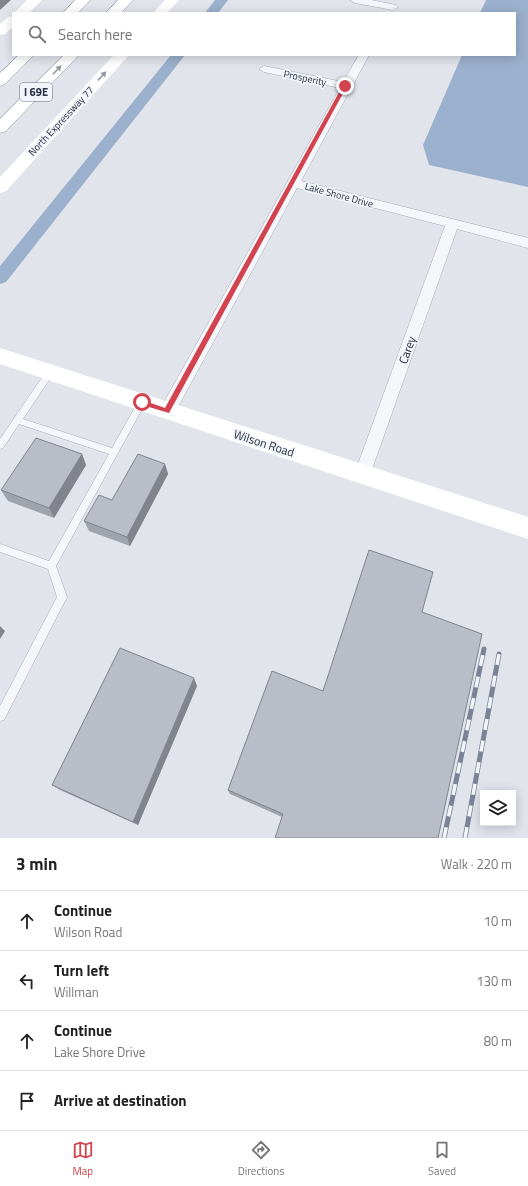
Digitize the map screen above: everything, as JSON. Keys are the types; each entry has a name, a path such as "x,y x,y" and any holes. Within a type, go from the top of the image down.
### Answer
{"main road":[{"path":"21,12 35,0"},
{"path":"71,12 83,0"},
{"path":"114,12 126,0"},
{"path":"161,12 172,0"},
{"path":"0,31 12,21"},
{"name":"I 69E","path":"0,81 26,56"},
{"name":"I 69E","path":"0,128 71,56"},
{"name":"North Expressway 77","path":"0,187 121,56"},
{"name":"Wilson Road","path":"0,356 528,528"}],"street":[{"path":"355,0 393,7"},
{"name":"Lake Shore Drive","path":"363,56 345,86 293,183 452,225 528,243"},
{"name":"Prosperity","path":"264,69 345,86"},
{"path":"166,411 293,183"},
{"name":"Carey","path":"362,475 452,225"}],"lane":[{"path":"0,446 50,372"},
{"path":"0,716 62,597 51,566 142,402"},
{"path":"17,420 114,452"},
{"path":"0,548 51,566"}],"water":[{"path":"486,0 528,0 528,187 429,165 423,145 462,56 516,56 516,12 480,12"}],"building":[{"path":"36,438 82,454 49,508 1,490"},
{"path":"138,454 165,464 127,537 84,521 99,495 112,500"},
{"path":"369,550 433,572 422,612 482,634 438,838 275,838 283,814 228,790 272,671 323,691"},
{"path":"120,648 194,678 133,822 52,785"}],"waterway":[{"path":"212,12 222,0"},
{"path":"0,278 177,56"}],"railway":[{"path":"444,838 484,649"},
{"path":"465,838 499,654"}],"route":[{"path":"142,402 166,411 293,183 345,86"}]}
